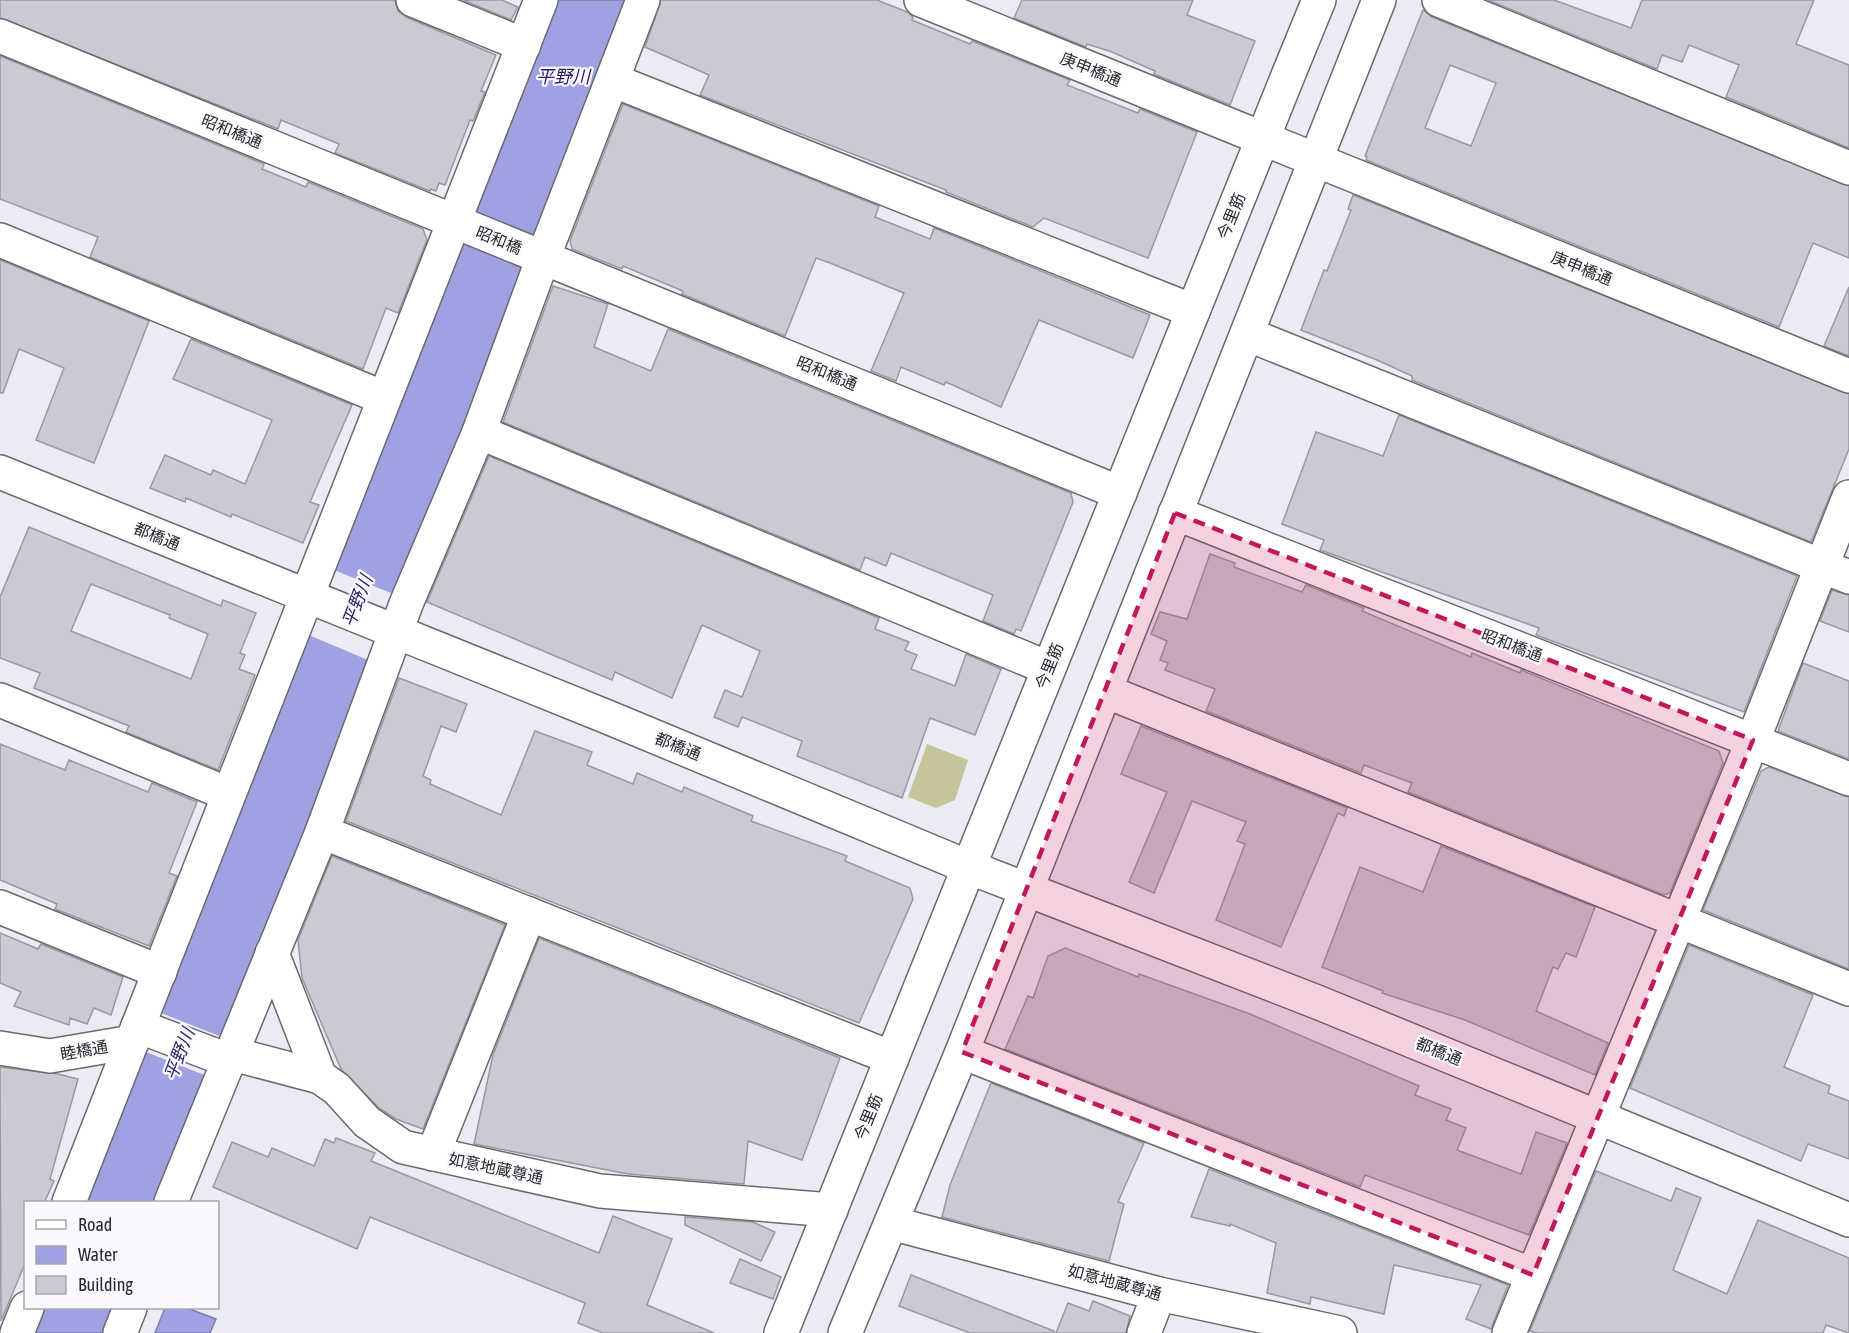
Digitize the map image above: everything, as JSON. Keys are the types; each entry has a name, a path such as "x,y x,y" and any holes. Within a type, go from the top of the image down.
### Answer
{"street":[{"path":"413,0 524,45"},
{"path":"70,1201 140,1033 160,972 228,794 310,598 384,398 459,223 541,0"},
{"path":"172,1201 228,1058 322,832 393,631 479,432 538,256 643,0"},
{"name":"庚申橋通","path":"921,0 1849,376"},
{"name":"今里筋","path":"781,1333 892,1058 966,866 1120,493 1319,0"},
{"path":"845,1333 962,1052 1379,0"},
{"path":"1438,0 1849,168"},
{"name":"昭和橋通","path":"0,36 459,223"},
{"path":"612,80 1193,311"},
{"name":"昭和橋","path":"459,223 538,256"},
{"path":"0,240 384,398"},
{"name":"昭和橋通","path":"538,256 1120,493"},
{"path":"1247,334 1835,572"},
{"path":"479,432 1048,668"},
{"name":"都橋通","path":"0,472 966,866 1317,1002 1849,1220"},
{"path":"1509,1333 1753,740 1835,572 1849,497"},
{"name":"昭和橋通","path":"1175,513 1849,779"},
{"path":"1105,691 1849,989"},
{"path":"0,700 228,794"},
{"path":"322,832 892,1058"},
{"path":"0,907 160,972"},
{"path":"433,1154 530,914"},
{"name":"如意地蔵尊通","path":"272,953 320,1077 336,1089 367,1122 403,1148 600,1191 831,1210"},
{"path":"140,1033 228,1058 320,1077"},
{"name":"睦橋通","path":"0,1048 50,1056 140,1033"},
{"path":"962,1052 1533,1275"},
{"name":"如意地蔵尊通","path":"891,1223 1159,1294 1340,1333"},
{"path":"1144,1333 1159,1294"},
{"path":"120,1333 130,1309"}],"highlighted area":[{"path":"1175,513 1753,740 1533,1275 962,1052"}],"shaded area":[{"path":"927,744 968,760 955,800 936,808 908,797"}],"water":[{"name":"平野川","path":"555,0 631,0 160,1201 84,1201"},
{"path":"43,1309 119,1309 109,1333 33,1333"},
{"path":"165,1309 190,1309 216,1319 210,1333 155,1333"}],"pier":[{"path":"329,568 401,597 375,663 304,633"},
{"path":"156,1011 227,1039 212,1078 141,1050"}],"building":[{"path":"0,0 395,0 398,11 406,17 496,55 481,91 485,92 473,121 470,120 445,185 439,183 436,191 431,189 430,191 335,153 339,144 281,120 278,129 0,18"},
{"path":"463,0 502,0 518,7 511,20"},
{"path":"661,0 877,0 907,12 913,17 912,20 970,44 972,41 1070,80 1067,85 1138,113 1140,109 1197,132 1148,258 1044,218 1033,227 946,192 946,190 700,95 709,75 645,47"},
{"path":"1022,0 1193,0 1187,15 1255,41 1230,105 1154,74 1155,71 1112,52 1087,44 1086,47 1014,18"},
{"path":"1488,0 1554,0 1631,28 1642,0 1814,0 1796,44 1849,65 1849,148 1726,97 1739,65 1689,45 1682,62 1662,55 1657,69"},
{"path":"1423,10 1432,17 1849,186 1849,258 1813,243 1779,327 1366,160 1365,156","holes":["1450,65 1496,83 1471,146 1425,128"]},
{"path":"0,56 264,164 262,169 306,187 308,182 423,229 427,240 398,313 386,308 363,369 90,257 98,237 0,199"},
{"path":"623,104 879,206 875,217 930,239 934,228 1150,315 1133,358 1039,320 1001,407 946,382 944,385 901,367 896,381 871,371 904,293 830,263 816,258 785,336 682,294 683,291 623,266 622,269 572,249 570,241"},
{"path":"1353,195 1849,394 1849,449 1811,542 1412,380 1412,376 1377,360 1301,330 1324,270 1327,271 1351,210 1348,209"},
{"path":"0,260 149,321 94,463 36,440 64,368 19,349 3,393 0,393"},
{"path":"553,286 608,304 594,347 651,371 668,329 1071,493 1073,502 1021,631 1016,629 1014,634 983,621 993,595 891,553 886,566 865,557 860,570 503,422"},
{"path":"1849,287 1849,356 1824,346"},
{"path":"191,339 352,405 310,502 319,505 303,543 232,514 231,517 186,498 185,502 150,488 165,455 211,475 213,470 245,484 272,420 173,379"},
{"path":"1399,415 1797,576 1744,712 1536,635 1539,628 1320,550 1324,540 1282,524 1316,432 1383,456"},
{"path":"489,456 879,618 875,629 909,642 905,650 917,655 911,669 955,686 966,654 1001,669 975,735 930,718 902,798 797,756 802,741 742,717 738,727 714,717 725,690 742,697 760,651 702,625 672,698 615,672 612,680 427,602"},
{"path":"29,527 221,606 223,600 256,613 240,653 245,655 239,669 255,675 218,770 126,732 129,726 34,688 40,673 0,658 0,597","holes":["91,584 170,615 169,618 208,634 191,679 71,631"]},
{"path":"1210,554 1235,563 1234,567 1302,592 1306,585 1364,608 1362,611 1471,657 1472,653 1520,673 1521,670 1719,751 1723,763 1670,893 1664,895 1408,792 1412,783 1364,765 1361,773 1206,711 1215,689 1165,670 1168,663 1160,660 1167,641 1151,634 1160,612 1187,619"},
{"path":"1832,590 1849,595 1849,632 1820,621"},
{"path":"1803,663 1849,681 1849,759 1778,731"},
{"path":"399,678 467,704 456,732 441,726 423,776 431,780 430,784 501,815 535,731 592,752 587,765 633,784 637,773 682,792 684,787 753,816 751,821 847,856 845,861 910,888 913,899 859,1023 346,821"},
{"path":"1141,726 1347,808 1344,816 1338,813 1281,947 1216,920 1245,844 1237,841 1246,822 1192,801 1154,893 1129,882 1167,792 1121,774"},
{"path":"0,744 65,770 69,760 148,792 152,783 197,802 169,873 177,876 149,946 55,909 57,904 0,880"},
{"path":"1769,767 1849,797 1849,969 1703,910 1761,771"},
{"path":"1441,846 1595,907 1576,957 1566,953 1558,969 1553,967 1536,1011 1608,1043 1595,1075 1465,1020 1382,993 1383,991 1322,967 1360,867 1423,892"},
{"path":"332,856 505,925 423,1129 396,1119 379,1108 341,1069 302,978 298,940"},
{"path":"0,933 38,949 41,944 123,977 111,1015 94,1008 87,1024 70,1018 69,1025 14,1006 21,992 0,983"},
{"path":"539,938 840,1058 802,1160 748,1141 744,1184 628,1174 474,1144 493,1055"},
{"path":"1689,945 1813,995 1784,1067 1830,1086 1828,1093 1849,1101 1849,1159 1808,1144 1801,1161 1630,1088"},
{"path":"1065,948 1138,977 1139,974 1250,1014 1419,1086 1415,1095 1451,1109 1446,1120 1466,1128 1457,1150 1521,1174 1536,1132 1567,1143 1529,1235 1365,1175 1360,1187 1005,1049 1028,996 1033,998 1048,956"},
{"path":"0,1067 58,1074 78,1079 50,1179 54,1181 45,1201 24,1201 24,1266 1,1321"},
{"path":"991,1083 1144,1143 1118,1202 1124,1204 1109,1261 942,1217 950,1185"},
{"path":"336,1138 375,1153 371,1161 599,1253 613,1216 672,1239 647,1305 714,1333 603,1333 578,1323 585,1303 370,1217 357,1249 213,1187 232,1142 268,1157 272,1148 314,1166 325,1139 334,1143"},
{"path":"1209,1169 1508,1285 1491,1329 1466,1319 1481,1285 1394,1265 1384,1314 1311,1297 1310,1304 1267,1293 1276,1243 1230,1224 1230,1226 1191,1217"},
{"path":"1596,1171 1671,1201 1676,1188 1701,1198 1673,1270 1727,1294 1758,1220 1849,1258 1849,1333 1826,1325 1823,1333 1537,1333 1530,1331"},
{"path":"685,1217 753,1222 775,1232 761,1261 685,1225"},
{"path":"740,1259 781,1277 773,1299 730,1283"},
{"path":"911,1275 1054,1331 1054,1333 970,1333 899,1306"},
{"path":"1093,1301 1130,1316 1126,1333 1056,1333 1068,1303 1089,1311"}]}
